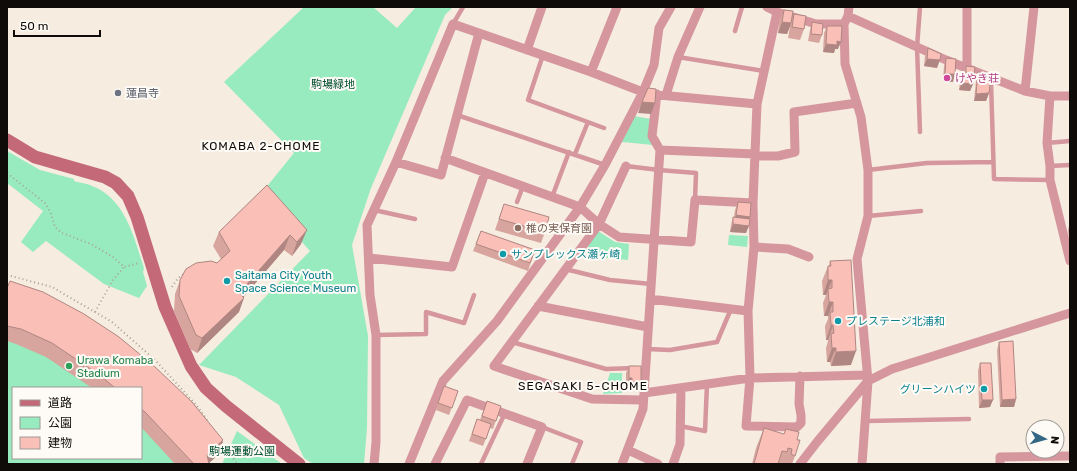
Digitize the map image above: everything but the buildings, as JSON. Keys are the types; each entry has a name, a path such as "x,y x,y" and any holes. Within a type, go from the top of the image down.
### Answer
{"street":[{"path":"527,50 542,7"},
{"path":"591,72 617,7"},
{"path":"409,464 443,381 497,321 580,207 605,165 644,92 654,65 659,28 671,7"},
{"path":"666,95 678,56 700,7"},
{"path":"766,7 816,24 847,16 1024,91 1050,96 1070,96"},
{"path":"967,7 967,68"},
{"path":"1024,91 1034,7"},
{"path":"777,12 756,104 753,203 754,247 748,311 750,378 746,426 797,427 801,423 802,416 799,404 800,376"},
{"path":"847,16 845,64 861,118 868,170 868,216 857,259 868,378 862,464"},
{"path":"374,464 376,442 376,335 370,295 367,225 396,162 453,24 644,92 756,104"},
{"path":"396,162 441,175 479,33"},
{"path":"622,464 643,408 660,150 652,136 657,94"},
{"path":"1050,96 1047,143 1050,180 1070,258"},
{"path":"660,150 778,156 795,152 794,112 857,103"},
{"path":"7,140 35,157 105,177 120,187 128,196 137,217 165,308 191,366 206,388 226,406 299,464"},
{"path":"445,158 580,207 599,224 619,237 691,242 695,200 753,203"},
{"path":"626,166 599,224 494,366 592,399 644,397 681,388 750,378 800,376 868,378 1070,313"},
{"path":"369,258 452,267 485,173"},
{"path":"754,247 788,249 809,257"},
{"path":"650,299 748,311"},
{"path":"538,306 648,327"},
{"path":"800,464 868,378"},
{"path":"673,464 680,444 681,388"},
{"path":"435,464 466,400 542,427 527,464"},
{"path":"628,450 658,464"},
{"path":"1000,464 1000,457 1070,456"}],"lane":[{"path":"453,24 464,7"},
{"path":"735,30 742,7"},
{"path":"920,7 918,47 920,132"},
{"path":"543,55 528,100 604,128"},
{"path":"678,56 764,70"},
{"path":"991,78 994,179 1050,180"},
{"path":"457,114 605,165"},
{"path":"575,154 588,122"},
{"path":"1047,143 1070,141"},
{"path":"552,197 569,152"},
{"path":"868,170 928,163 993,162"},
{"path":"1050,166 1070,165"},
{"path":"626,166 696,173 695,200"},
{"path":"517,202 522,186"},
{"path":"374,210 415,218"},
{"path":"868,216 921,211"},
{"path":"565,270 610,280 651,284"},
{"path":"376,335 426,334 426,312 464,323 474,295"},
{"path":"647,349 670,350 717,342 731,309"},
{"path":"512,342 606,369 645,367"},
{"path":"680,426 705,431 707,384"},
{"path":"481,464 505,413"},
{"path":"866,421 969,419"},
{"path":"542,427 581,442 572,464"}],"path":[{"path":"7,173 46,204 56,227 62,233 90,244 113,257 124,267"},
{"path":"95,312 113,280 124,267 133,265"},
{"path":"170,291 178,278 190,270"},
{"path":"7,275 52,287 112,322 154,360 198,407 211,426"},
{"path":"220,439 237,464"}],"green space":[{"name":"駒場緑地","path":"304,7 373,7 397,28 416,7 453,7 445,15 371,188 352,245 368,336 367,428 364,464 313,464 304,458 279,405 236,377 199,365 310,251 260,195 294,153 224,82"},
{"path":"634,116 651,119 653,145 622,142"},
{"path":"7,151 40,170 90,185 104,192 113,200 127,221 144,268 143,272 147,286 139,298 104,284 46,241 33,252 21,242 43,211 7,183"},
{"path":"598,231 615,242 629,244 628,260 605,258 585,250"},
{"path":"729,235 748,236 747,247 728,245"},
{"name":"Urawa Komaba Stadium","path":"7,296 187,416 218,455 208,464 7,464"},
{"path":"610,373 622,373 622,393 603,394"},
{"name":"駒場運動公園","path":"237,431 282,464 222,464"}],"place":[{"name":"けやき荘","path":"947,78"},
{"name":"蓮昌寺","path":"118,93"},
{"name":"椎の実保育園","path":"518,228"},
{"name":"サンプレックス瀬ヶ崎","path":"503,254"},
{"name":"Saitama City Youth Space Science Museum","path":"227,281"},
{"name":"プレステージ北浦和","path":"838,321"},
{"name":"Urawa Komaba Stadium","path":"69,366"},
{"name":"グリーンハイツ","path":"984,389"}],"district":[{"name":"KOMABA 2-CHOME","path":"261,146"},
{"name":"SEGASAKI 5-CHOME","path":"583,386"}]}
